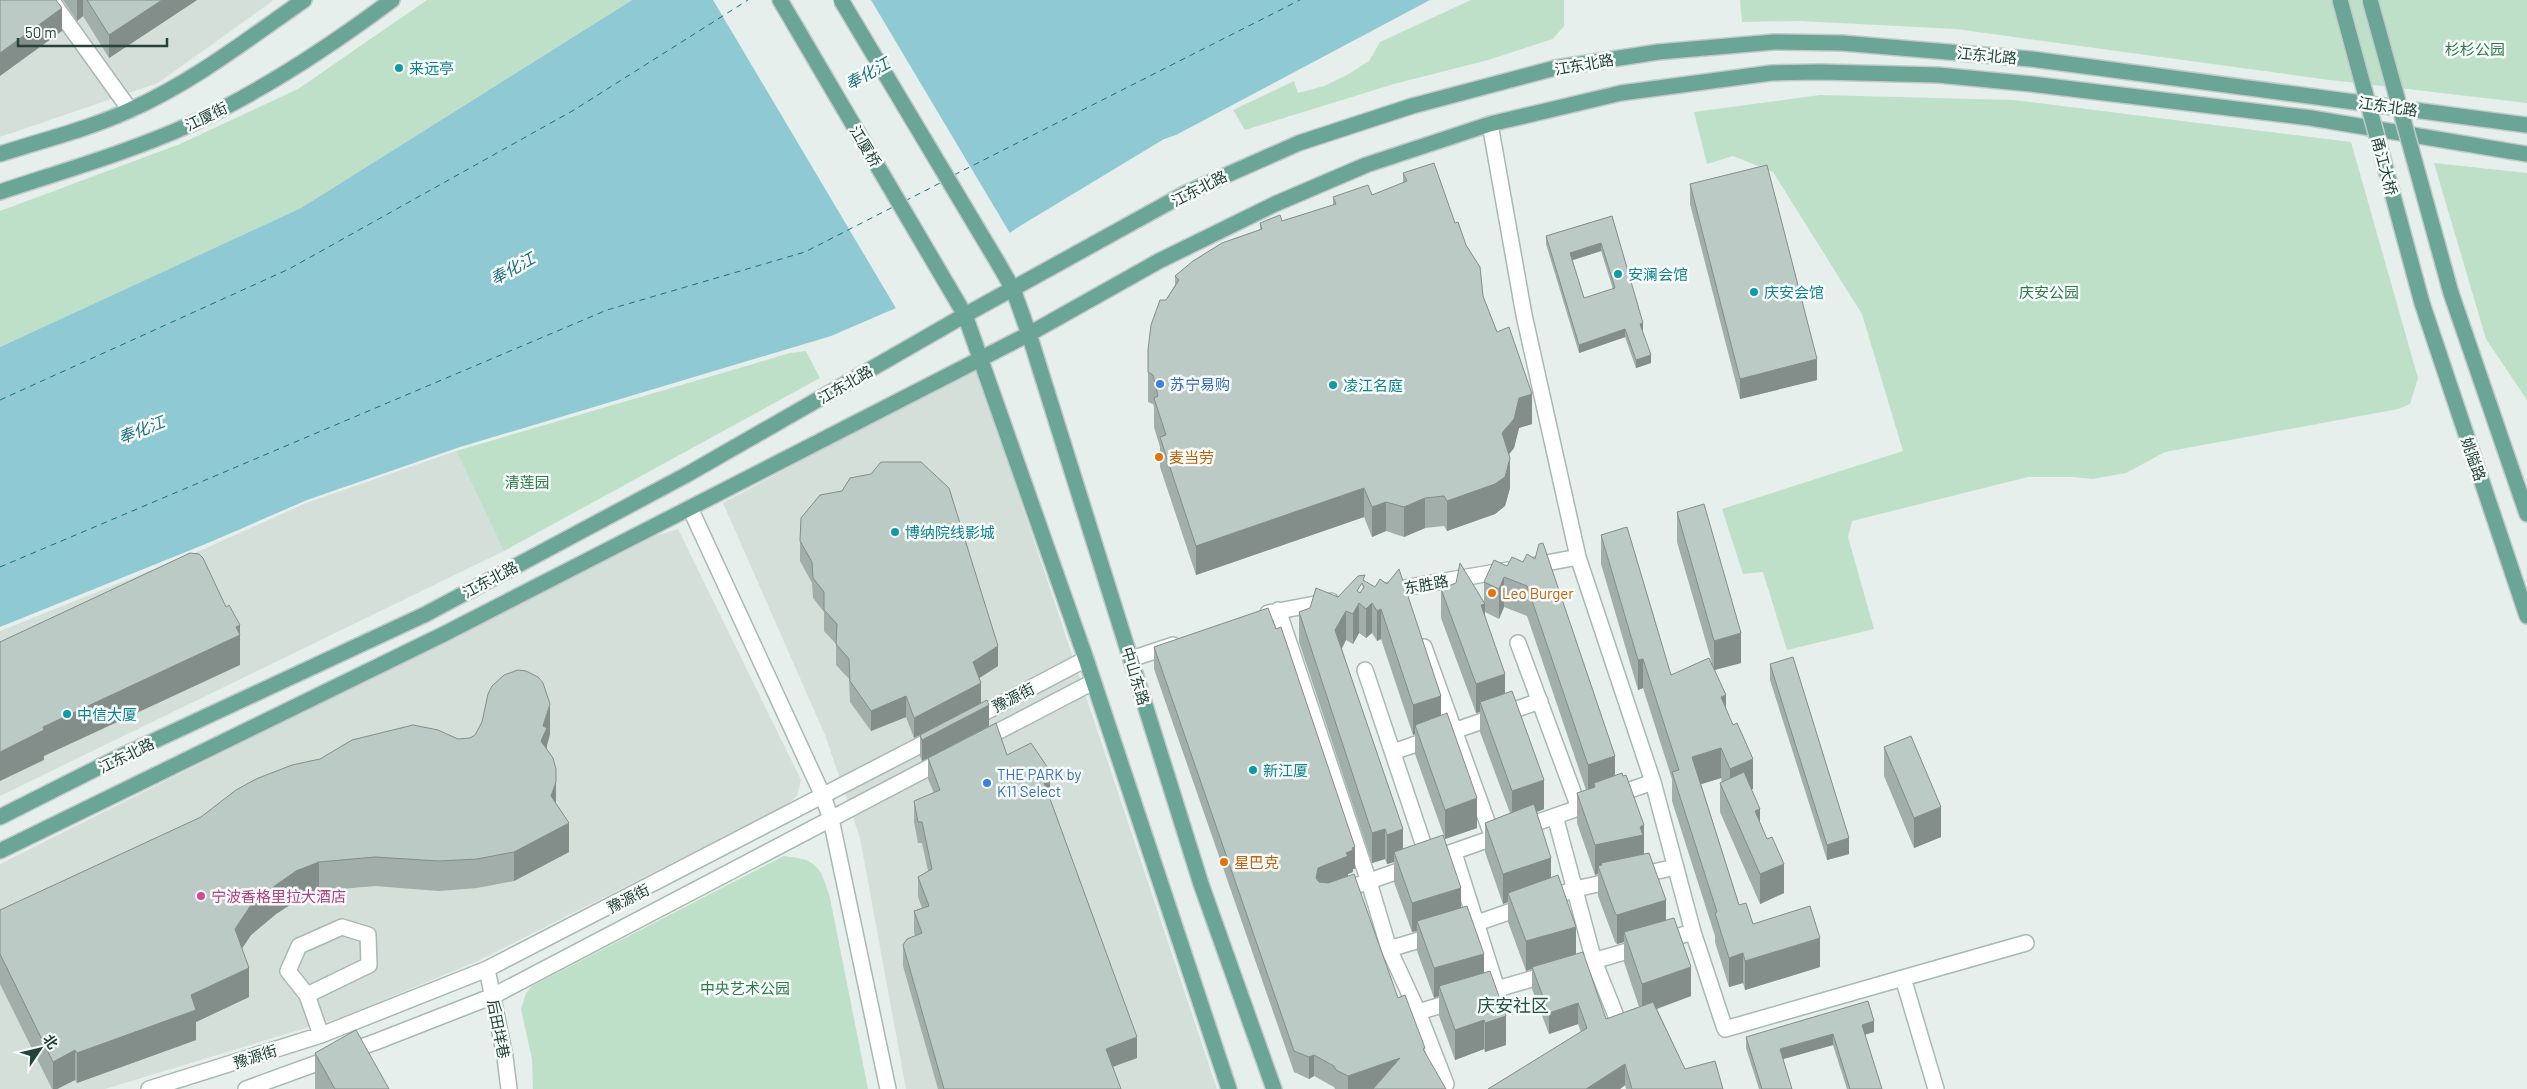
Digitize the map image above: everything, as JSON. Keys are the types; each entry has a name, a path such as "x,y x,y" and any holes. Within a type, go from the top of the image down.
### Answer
{"main road":[{"path":"0,154 130,110 193,78 304,0"},
{"name":"江厦街","path":"0,192 114,154 189,125 284,74 392,0"},
{"name":"江厦桥","path":"780,0 965,315"},
{"name":"中山东路","path":"841,0 1013,290 1029,334 1201,884 1274,1089"},
{"name":"甬江大桥","path":"2340,0 2422,303"},
{"name":"甬江大桥","path":"2370,0 2451,293 2527,514"},
{"name":"江东北路","path":"0,817 113,760 426,614 688,474 965,315 1186,193 1299,143 1412,106 1555,68 1658,52 1774,42 1842,43 2031,59 2527,125"},
{"name":"江东北路","path":"0,851 444,634 1029,334 1159,261 1276,204 1366,165 1490,124 1621,93 1771,73 1820,72 1938,75 2031,84 2311,118 2527,154"},
{"name":"姚隘路","path":"2422,303 2527,616"},
{"path":"965,315 1086,660 1229,1089"}],"street":[{"path":"51,0 130,110"},
{"path":"1490,124 1524,315 1578,557 1653,782 1693,932 1725,1029 2026,943"},
{"path":"690,508 823,796 831,819 888,1089"},
{"name":"东胜路","path":"1375,593 1578,557"},
{"path":"1250,619 1278,610 1346,598"},
{"path":"1278,610 1369,882 1389,950 1418,1012 1446,1084"},
{"path":"1131,659 1186,641"},
{"path":"1422,641 1493,838"},
{"path":"1518,643 1579,808"},
{"name":"豫源街","path":"149,1089 321,1035 487,969 1086,660"},
{"path":"1365,670 1429,861"},
{"name":"豫源街","path":"246,1089 378,1041 493,996 1093,682"},
{"path":"1393,752 1540,701"},
{"path":"1325,896 1653,782"},
{"path":"1555,816 1594,961 1620,1026"},
{"path":"1454,852 1497,988"},
{"path":"1389,950 1477,923 1575,889 1676,867"},
{"path":"308,995 369,965 368,935 342,927 299,946 288,971 308,995 321,1035"},
{"path":"1418,1012 1693,932"},
{"name":"后田垟巷","path":"487,969 505,1057 509,1089"},
{"path":"1903,978 1936,1089"}],"shaded area":[{"path":"0,0 274,0 158,83 0,137"},
{"path":"976,367 1217,1089 906,1089 860,838 825,735 723,503"},
{"path":"456,451 504,551 0,796 0,631 204,549 306,503"},
{"path":"678,529 801,780 797,796 785,806 478,961 342,1017 105,1089 0,1089 0,864 655,536"}],"green space":[{"path":"427,0 632,0 301,208 0,347 0,211 180,144 298,89"},
{"path":"1471,0 1564,0 1564,26 1553,39 1488,60 1394,84 1245,130 1233,110 1294,81 1298,93 1324,86 1347,75 1369,61 1380,42"},
{"name":"杉杉公园","path":"1740,0 2527,0 2527,103 2322,79 1956,29 1800,21 1742,22"},
{"name":"庆安公园","path":"1820,95 2013,100 2351,142 2418,378 2410,404 2398,409 2165,452 2126,473 2092,479 2028,477 1852,521 1848,537 1874,629 1787,650 1763,572 1743,574 1722,509 1903,451 1862,314 1773,172 1733,156 1707,164 1694,112"},
{"path":"2434,163 2527,173 2527,400 2486,339"},
{"name":"清莲园","path":"806,351 820,378 504,551 456,451 790,353"},
{"name":"中央艺术公园","path":"784,856 795,857 811,863 824,879 830,898 868,1089 533,1089 532,1059 521,1009 526,993 532,986"}],"water":[{"name":"奉化江","path":"632,0 1430,0 1176,135 1164,139 1020,226 903,305 831,336 460,447 307,500 208,543 0,627 0,347 301,208"}],"pier":[{"path":"713,0 871,0 1011,235 897,310"}],"building":[{"path":"0,0 56,0 62,8 0,53"},
{"path":"87,0 162,0 109,35"},
{"name":"凌江名庭","path":"1434,163 1455,223 1458,222 1466,245 1480,267 1483,296 1497,332 1509,327 1532,394 1519,398 1514,419 1502,433 1510,458 1505,477 1495,484 1447,501 1444,496 1425,498 1404,507 1386,502 1372,507 1364,488 1196,546 1160,437 1166,435 1154,398 1158,396 1153,375 1148,372 1151,325 1160,300 1166,300 1179,280 1175,276 1193,261 1222,243 1262,229 1260,223 1280,215 1282,221 1336,204 1333,197 1368,185 1372,195 1407,181 1403,173"},
{"name":"庆安会馆","path":"1767,165 1817,359 1740,379 1690,184"},
{"path":"1612,216 1643,323 1640,324 1651,355 1636,360 1625,329 1579,345 1546,236","holes":["1601,243 1615,288 1584,298 1570,253"]},
{"path":"881,462 921,462 949,488 998,646 973,662 981,683 914,718 906,696 871,711 850,681 849,659 836,644 837,624 824,610 824,592 813,578 812,562 800,541 801,518 820,495 842,491 850,478 871,474"},
{"path":"1704,504 1741,633 1714,641 1677,512"},
{"path":"1627,527 1671,675 1709,658 1726,695 1721,697 1733,725 1737,723 1753,759 1730,769 1721,748 1692,757 1739,905 1746,903 1753,924 1810,906 1820,938 1745,961 1743,953 1729,958 1715,913 1717,912 1672,772 1679,770 1643,659 1638,660 1601,535"},
{"path":"1543,543 1615,756 1588,765 1527,586 1504,577 1499,589 1484,582 1494,560 1507,566 1512,557 1523,562 1527,554 1535,559 1539,544"},
{"name":"中信大厦","path":"190,553 199,554 203,558 226,607 229,605 240,625 236,627 240,635 43,727 44,730 0,752 0,642"},
{"path":"1460,563 1485,604 1481,605 1505,674 1476,684 1441,589 1456,583"},
{"path":"1399,569 1441,696 1413,705 1381,609 1377,611 1372,603 1366,609 1359,603 1353,614 1346,611 1335,630 1403,829 1387,835 1385,829 1372,833 1299,612 1310,608 1316,588 1338,597 1358,576 1365,575 1363,580 1375,587 1380,579 1387,584","holes":["1362,583 1364,587 1360,593 1357,591"]},
{"name":"新江厦","path":"1268,608 1276,629 1281,627 1355,847 1346,853 1348,856 1318,868 1316,878 1319,882 1328,883 1354,874 1398,998 1405,995 1425,1048 1423,1049 1446,1089 1373,1089 1400,1058 1348,1076 1314,1055 1309,1057 1294,1051 1154,647"},
{"path":"1793,657 1849,838 1827,845 1770,664"},
{"name":"宁波香格里拉大酒店","path":"518,670 526,671 538,677 543,683 550,704 543,726 547,728 541,741 553,758 556,769 556,782 551,796 569,823 514,852 477,859 439,861 375,857 319,862 296,871 251,905 235,929 249,968 191,995 196,1010 77,1053 75,1050 53,1062 0,954 0,910 201,817 236,790 256,779 292,765 320,759 352,740 413,725 438,730 458,739 470,738 475,735 482,722 488,694 492,686 504,675"},
{"path":"1512,691 1544,780 1512,791 1480,702"},
{"path":"987,700 989,705 922,740 920,735"},
{"path":"1447,713 1477,798 1445,810 1415,725"},
{"path":"996,723 1007,755 1031,743 1050,771 1042,777 1137,1037 1106,1049 1121,1089 944,1089 903,945 907,939 922,933 914,911 929,906 918,877 932,869 922,822 918,822 914,801 940,790 928,758"},
{"path":"1911,736 1941,807 1914,818 1884,747"},
{"path":"1744,772 1760,809 1755,811 1767,839 1772,837 1784,864 1760,874 1720,783"},
{"path":"1622,773 1623,776 1626,775 1644,825 1640,827 1643,835 1595,845 1577,793 1595,787 1594,783"},
{"path":"1534,804 1551,858 1503,874 1485,823"},
{"path":"1443,835 1461,888 1412,903 1394,852"},
{"path":"1649,853 1666,900 1617,915 1598,866 1602,865 1601,863"},
{"path":"1558,875 1576,927 1526,941 1508,893"},
{"path":"1467,906 1484,954 1434,968 1417,921"},
{"path":"1674,918 1691,967 1642,984 1624,932"},
{"path":"1583,952 1606,1019 1653,1002 1685,1069 1715,1061 1723,1089 1632,1089 1625,1064 1586,1089 1488,1089 1587,1028 1578,1003 1549,1013 1532,967"},
{"path":"1490,971 1506,1016 1485,1023 1484,1020 1455,1030 1439,986"},
{"path":"1868,1001 1874,1021 1862,1025 1882,1089 1850,1089 1833,1034 1780,1049 1792,1089 1762,1089 1746,1037"},
{"path":"356,1030 389,1089 335,1089 315,1053"}],"ferry route":[{"path":"0,400 289,269 574,110 748,0"},
{"path":"954,175 1300,0"},
{"path":"905,201 942,182"},
{"path":"0,567 607,310 805,252 893,207"}],"place":[{"name":"来远亭","path":"399,68"},
{"name":"安澜会馆","path":"1618,274"},
{"name":"庆安会馆","path":"1754,292"},
{"name":"苏宁易购","path":"1160,384"},
{"name":"凌江名庭","path":"1333,385"},
{"name":"麦当劳","path":"1159,457"},
{"name":"博纳院线影城","path":"895,532"},
{"name":"Leo Burger","path":"1492,593"},
{"name":"中信大厦","path":"67,714"},
{"name":"新江厦","path":"1253,770"},
{"name":"THE PARK by K11 Select","path":"987,783"},
{"name":"星巴克","path":"1224,862"},
{"name":"宁波香格里拉大酒店","path":"201,896"}],"district":[{"name":"庆安社区","path":"1513,1005"}]}
